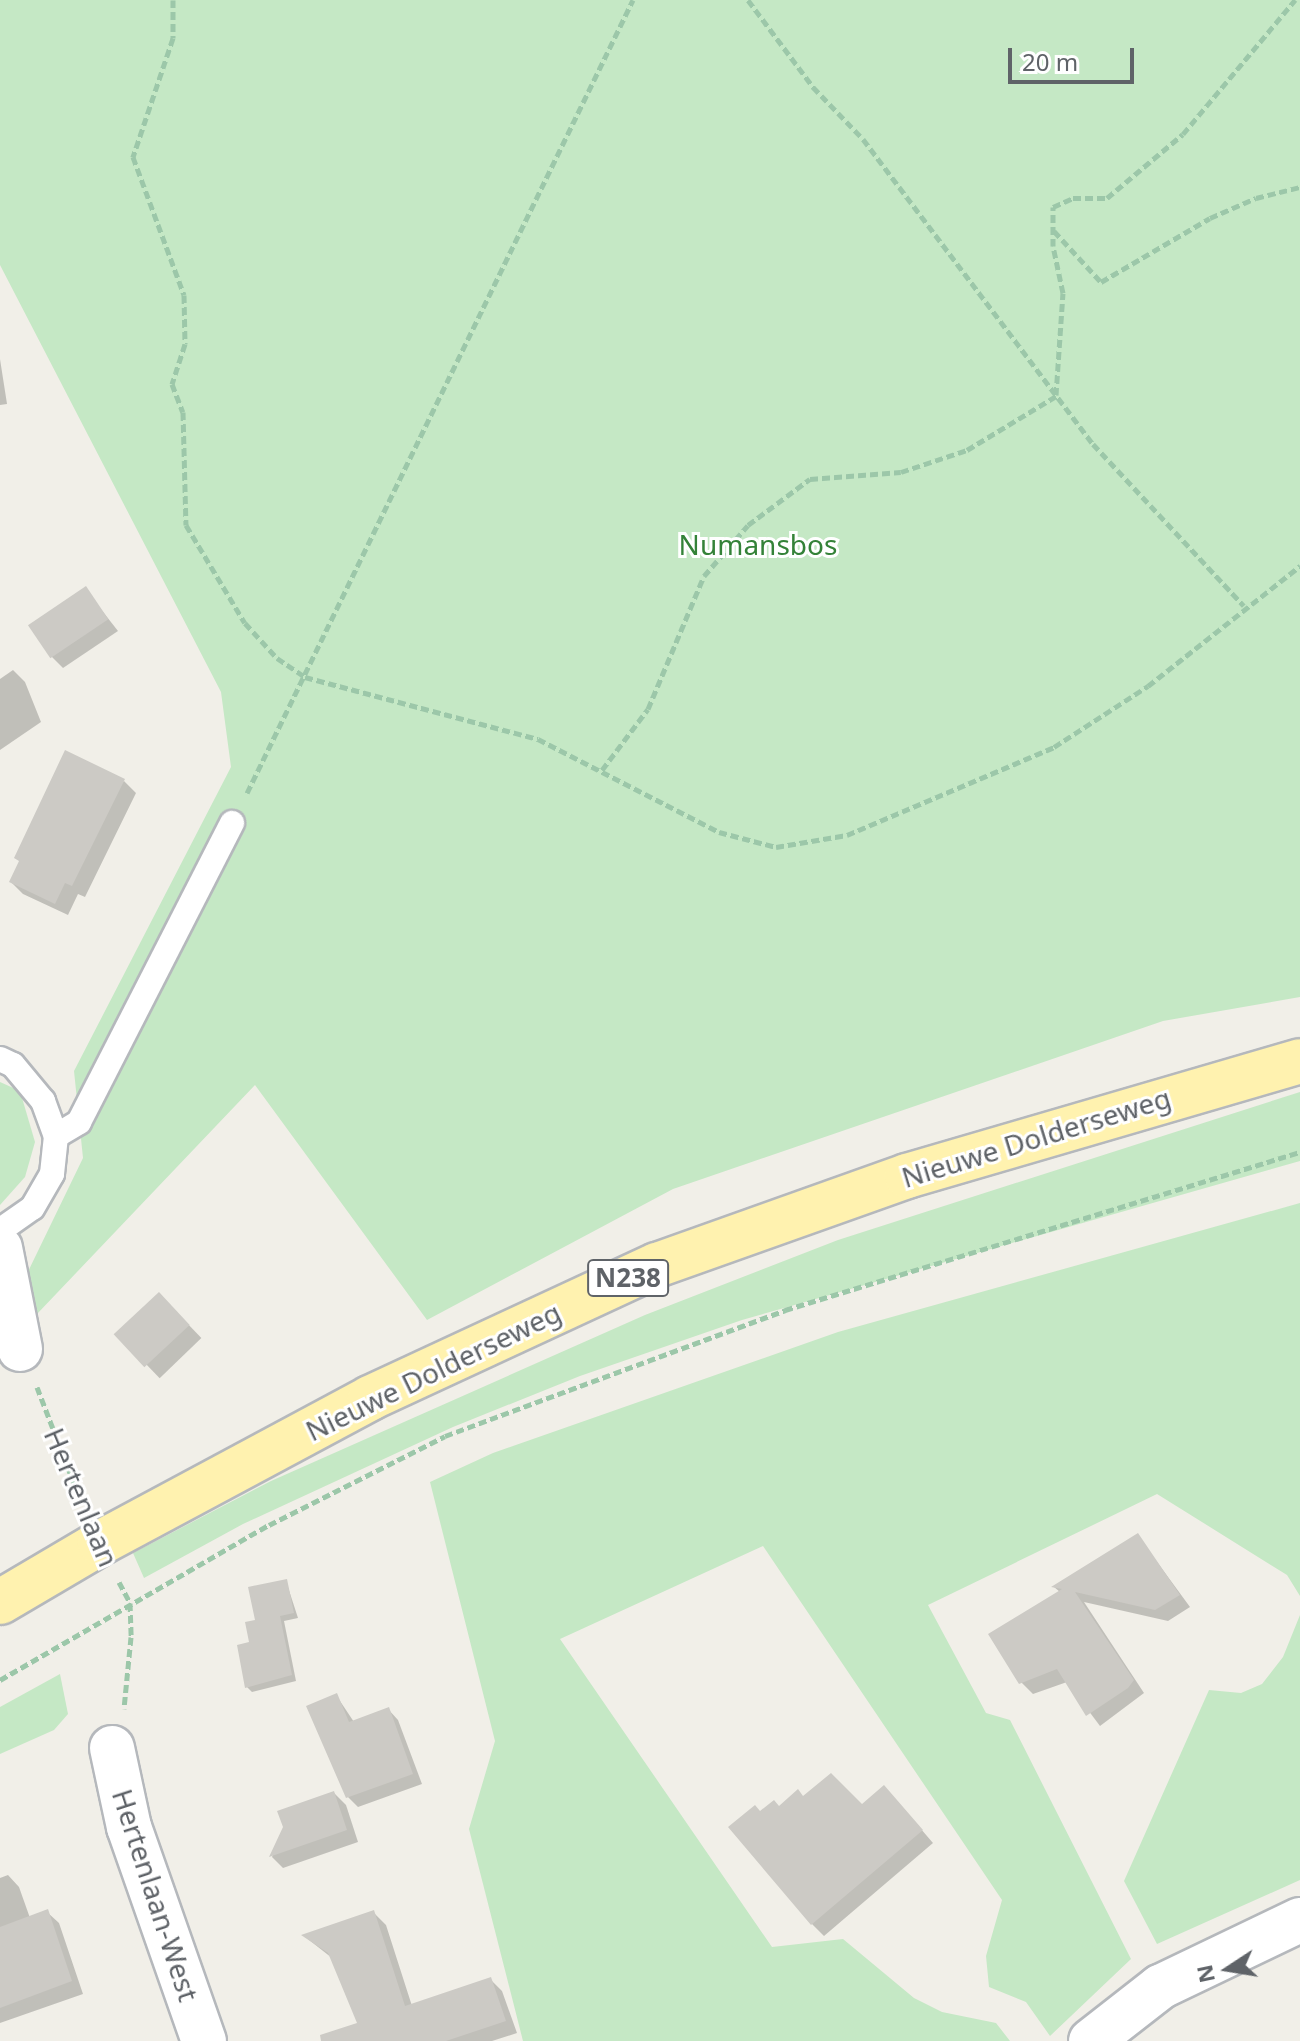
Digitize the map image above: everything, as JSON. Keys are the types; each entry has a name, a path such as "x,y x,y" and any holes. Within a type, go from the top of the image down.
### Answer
{"main road":[{"name":"Nieuwe Dolderseweg","path":"0,1602 100,1543 370,1398 657,1265 907,1176 1173,1094 1300,1061"}],"street":[{"path":"0,1248 20,1349"},
{"name":"Hertenlaan-West","path":"112,1748 129,1827 204,2041"},
{"path":"1091,2041 1160,1987 1300,1920"}],"lane":[{"path":"56,1136 79,1122 232,823"},
{"path":"0,1059 13,1065 43,1101 56,1136 52,1174 32,1208 0,1230"}],"path":[{"path":"173,0 173,38 133,157 184,295 185,344 172,384 183,412 186,525 245,623 277,658 305,677 538,739 719,832 776,847 847,835 1054,747 1148,686 1244,606 1300,566"},
{"path":"232,823 633,0"},
{"path":"748,0 813,87 863,139 1093,444 1244,606"},
{"path":"1056,396 1063,293 1053,230 1053,207 1073,198 1107,198 1183,134 1295,0"},
{"path":"1053,230 1101,282 1210,218 1300,187"},
{"path":"602,770 648,709 704,576 748,525 810,479 901,472 967,450 1056,396"},
{"path":"0,1680 130,1603 445,1436 785,1310 1300,1152"},
{"name":"Hertenlaan","path":"20,1349 61,1459 130,1603"},
{"path":"112,1748 122,1721 130,1603"}],"green space":[{"name":"Numansbos","path":"0,0 1300,0 1300,997 1163,1021 673,1189 427,1320 255,1085 37,1314 22,1284 83,1158 74,1071 231,767 221,692 0,265"},
{"path":"0,1082 20,1091 35,1142 25,1177 0,1205"},
{"path":"1300,1092 1300,1161 742,1320 580,1376 453,1427 243,1524 144,1578 133,1553 271,1481 645,1315 838,1240"},
{"path":"1300,1203 1300,1596 1287,1575 1157,1494 928,1605 986,1713 1010,1720 1131,1959 1050,2036 1026,2002 989,1987 986,1956 1002,1900 763,1546 560,1639 772,1947 843,1939 914,1998 942,2012 996,2023 1010,2041 523,2041 469,1829 495,1741 430,1482 493,1453 838,1332"},
{"path":"1300,1615 1300,1880 1157,1944 1124,1881 1209,1690 1241,1693 1262,1684 1283,1657"},
{"path":"60,1674 68,1714 54,1730 0,1754 0,1707"}],"building":[{"path":"86,586 108,619 50,658 28,625"},
{"path":"65,750 125,779 72,886 65,883 55,904 9,882 19,861 14,858"},
{"path":"159,1292 190,1325 144,1367 114,1334"},
{"path":"1138,1533 1180,1595 1155,1610 1075,1592 1134,1680 1128,1688 1086,1716 1057,1669 1019,1684 988,1634 1062,1589 1051,1587"},
{"path":"287,1579 294,1613 280,1616 292,1675 245,1688 237,1645 249,1642 245,1622 255,1620 248,1587"},
{"path":"337,1693 349,1722 389,1707 413,1774 346,1798 306,1706"},
{"path":"831,1773 862,1804 884,1785 923,1830 811,1925 728,1827 755,1805 760,1811 774,1800 779,1806 798,1789 803,1796"},
{"path":"334,1791 347,1830 269,1857 283,1827 277,1811"},
{"path":"48,1909 72,1981 0,2008 0,1927"},
{"path":"374,1910 405,2006 491,1977 506,2021 446,2041 321,2041 320,2035 357,2023 328,1953 301,1935"}]}
